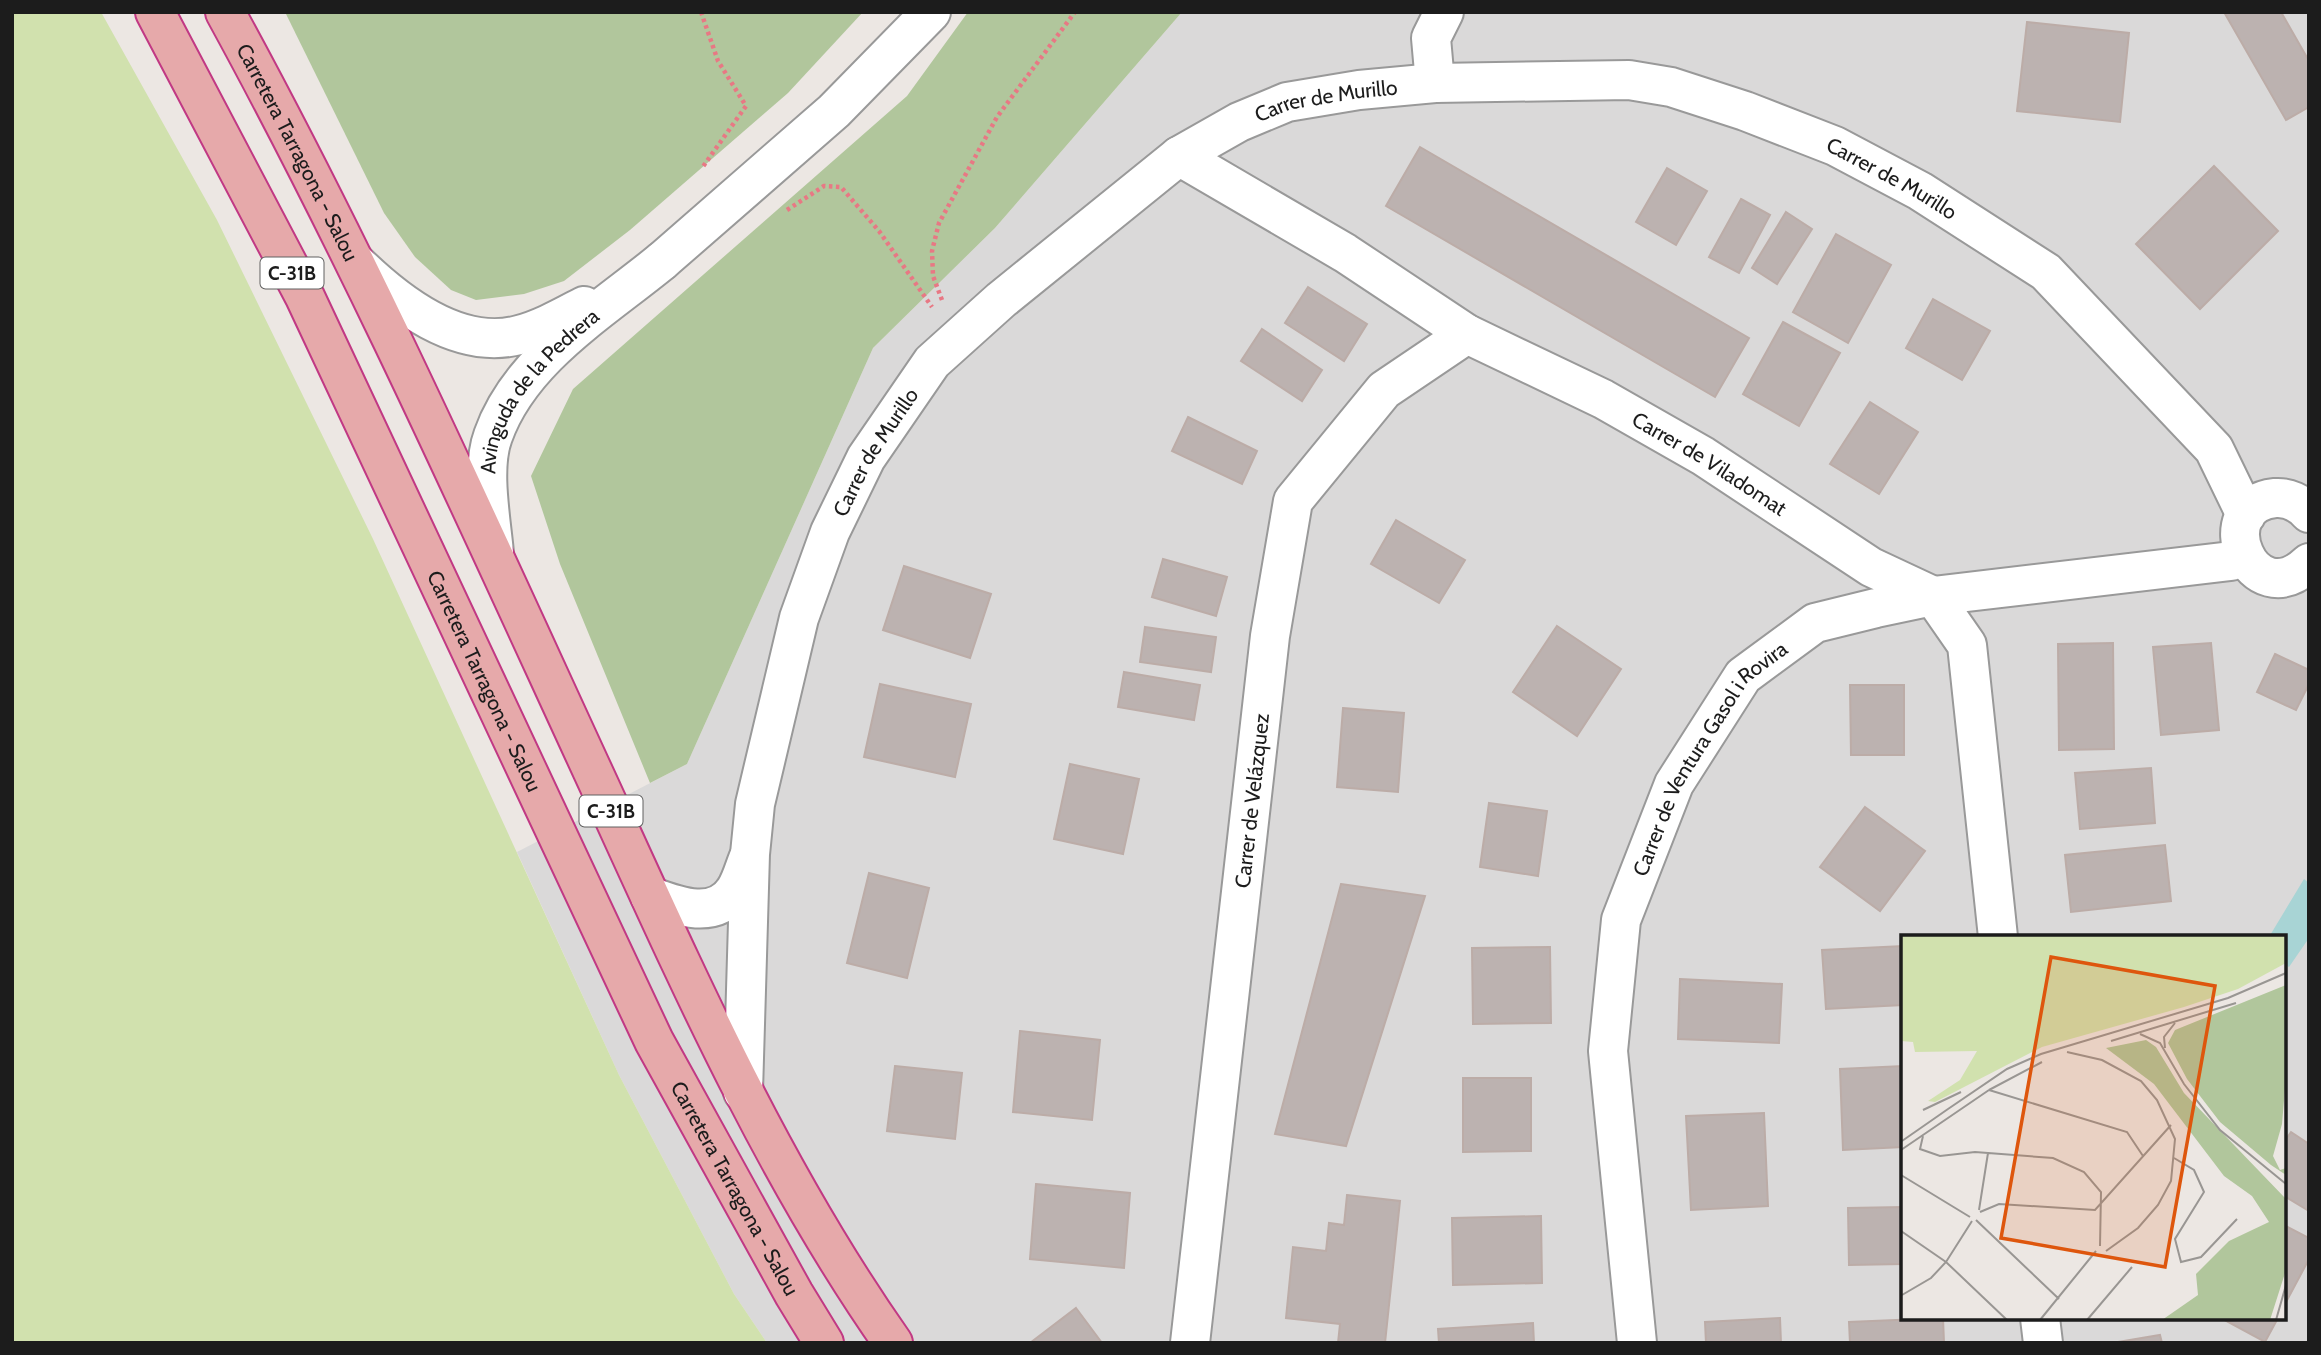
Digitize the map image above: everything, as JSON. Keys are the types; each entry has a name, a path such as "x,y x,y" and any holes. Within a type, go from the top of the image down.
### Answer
{"highway":[{"name":"Carretera Tarragona - Salou","path":"155,12 305,296 654,1041 793,1294 824,1343"},
{"name":"Carretera Tarragona - Salou","path":"225,12 356,263 495,558 702,1012 806,1204 893,1343"}],"street":[{"name":"Avinguda de la Pedrera","path":"495,558 488,483 492,437 513,398 538,363 662,261 834,111 931,12"},
{"path":"1435,83 1431,38 1444,12"},
{"name":"Carrer de Murillo","path":"743,1091 750,854 755,804 799,618 830,532 866,458 932,362 1001,300 1179,156 1239,122 1287,103 1359,90 1435,83 1629,80 1671,87 1721,103 1835,146 1920,191 2046,272 2214,449 2246,515"},
{"name":"Carrer de Viladomat","path":"1179,156 1345,253 1467,334 1603,399 1703,456 1871,567 1933,596"},
{"name":"Avinguda de la Pedrera","path":"356,263 388,294 418,314 481,338 517,335 549,325 662,261"},
{"name":"Carrer de Velázquez","path":"1190,1343 1270,636 1293,501 1384,390 1467,334"},
{"name":"Carrer de Murillo","path":"2214,449 2237,455 2295,505"},
{"path":"2295,505 2261,502 2246,515 2240,527 2243,555 2249,564 2266,576 2302,574"},
{"name":"Carrer de Ventura Gasol i Rovira","path":"1636,1343 1608,1051 1620,920 1674,784 1743,676 1815,623 1933,596 2231,561 2243,555"},
{"path":"1933,596 1967,645 1998,935"},
{"name":"Carrer de Murillo","path":"650,896 682,908 711,908 735,892 750,854"},
{"path":"2040,1320 2043,1343"}],"path":[{"path":"699,173 747,106 718,61 701,12"},
{"path":"956,340 933,276 932,251 939,223 997,117 1074,12"},
{"path":"780,215 824,186 841,187 879,230 956,340"}],"shaded area":[{"path":"1182,12 2309,12 2309,1343 767,1343 734,1294 619,1075 517,852 687,764 873,348 995,228"}],"green space":[{"path":"12,12 101,12 217,220 373,539 619,1075 734,1294 767,1343 12,1343"},
{"path":"285,12 863,12 788,93 630,230 564,281 524,294 476,300 451,290 415,257 384,213"},
{"path":"968,12 1182,12 995,228 873,348 687,764 650,783 560,564 531,476 573,389 907,96"}],"water":[{"path":"2304,879 2309,883 2309,938 2289,967 2286,965 2286,935 2270,935"}],"building":[{"path":"2224,12 2281,12 2309,61 2309,107 2286,120"},
{"path":"2027,22 2129,33 2120,122 2017,111"},
{"path":"1420,147 1749,338 1715,397 1386,206"},
{"path":"2214,166 2278,231 2200,309 2136,244"},
{"path":"1667,168 1707,191 1676,245 1636,222"},
{"path":"1741,199 1770,215 1739,273 1709,257"},
{"path":"1786,212 1812,229 1777,284 1752,268"},
{"path":"1836,234 1891,265 1848,343 1793,312"},
{"path":"1308,287 1367,324 1344,361 1285,323"},
{"path":"1933,299 1990,331 1962,380 1906,348"},
{"path":"1783,322 1840,353 1799,426 1743,394"},
{"path":"1262,329 1322,370 1302,401 1241,361"},
{"path":"1870,402 1918,432 1879,494 1830,464"},
{"path":"1188,417 1257,451 1242,484 1172,451"},
{"path":"1396,520 1465,560 1439,603 1371,564"},
{"path":"1163,559 1227,577 1216,616 1152,597"},
{"path":"904,566 991,594 970,658 883,630"},
{"path":"1557,626 1621,669 1577,736 1513,692"},
{"path":"1145,627 1216,637 1211,672 1140,662"},
{"path":"2113,643 2114,749 2059,750 2058,644"},
{"path":"2211,643 2219,730 2161,735 2153,647"},
{"path":"2275,654 2309,670 2309,684 2296,710 2257,692"},
{"path":"1124,672 1200,685 1194,720 1118,707"},
{"path":"880,684 971,704 955,777 864,757"},
{"path":"1850,685 1904,685 1904,755 1851,755"},
{"path":"1343,708 1404,713 1398,792 1337,787"},
{"path":"1070,764 1139,779 1123,854 1054,839"},
{"path":"2151,768 2155,823 2080,829 2075,773"},
{"path":"1489,803 1547,811 1538,876 1480,867"},
{"path":"1865,807 1925,851 1880,911 1820,867"},
{"path":"2165,845 2171,901 2071,912 2065,855"},
{"path":"869,873 929,888 907,978 847,963"},
{"path":"1341,884 1425,896 1346,1146 1275,1134"},
{"path":"1901,946 1901,1005 1826,1009 1822,950"},
{"path":"1550,947 1551,1023 1473,1024 1472,948"},
{"path":"1680,979 1782,984 1779,1043 1678,1039"},
{"path":"1020,1031 1100,1040 1092,1120 1013,1112"},
{"path":"895,1066 962,1073 955,1139 887,1131"},
{"path":"1901,1066 1901,1147 1843,1150 1840,1069"},
{"path":"1463,1078 1531,1078 1531,1151 1463,1152"},
{"path":"1764,1113 1768,1206 1691,1210 1686,1116"},
{"path":"2291,1132 2309,1144 2309,1211 2286,1197 2286,1139"},
{"path":"1036,1184 1130,1193 1124,1268 1030,1259"},
{"path":"1347,1195 1400,1201 1385,1343 1338,1343 1340,1324 1286,1318 1293,1247 1326,1251 1329,1223 1344,1225"},
{"path":"1901,1207 1901,1264 1849,1265 1848,1208"},
{"path":"1541,1216 1542,1283 1453,1285 1452,1218"},
{"path":"2286,1226 2309,1238 2309,1259 2286,1302"},
{"path":"1076,1308 1102,1343 1030,1343"},
{"path":"1780,1318 1781,1343 1706,1343 1705,1322"},
{"path":"1943,1320 1944,1343 1850,1343 1849,1322"},
{"path":"2225,1320 2277,1320 2265,1342"},
{"path":"1533,1323 1534,1343 1439,1343 1438,1329"},
{"path":"2160,1335 2162,1343 2112,1343"}]}
